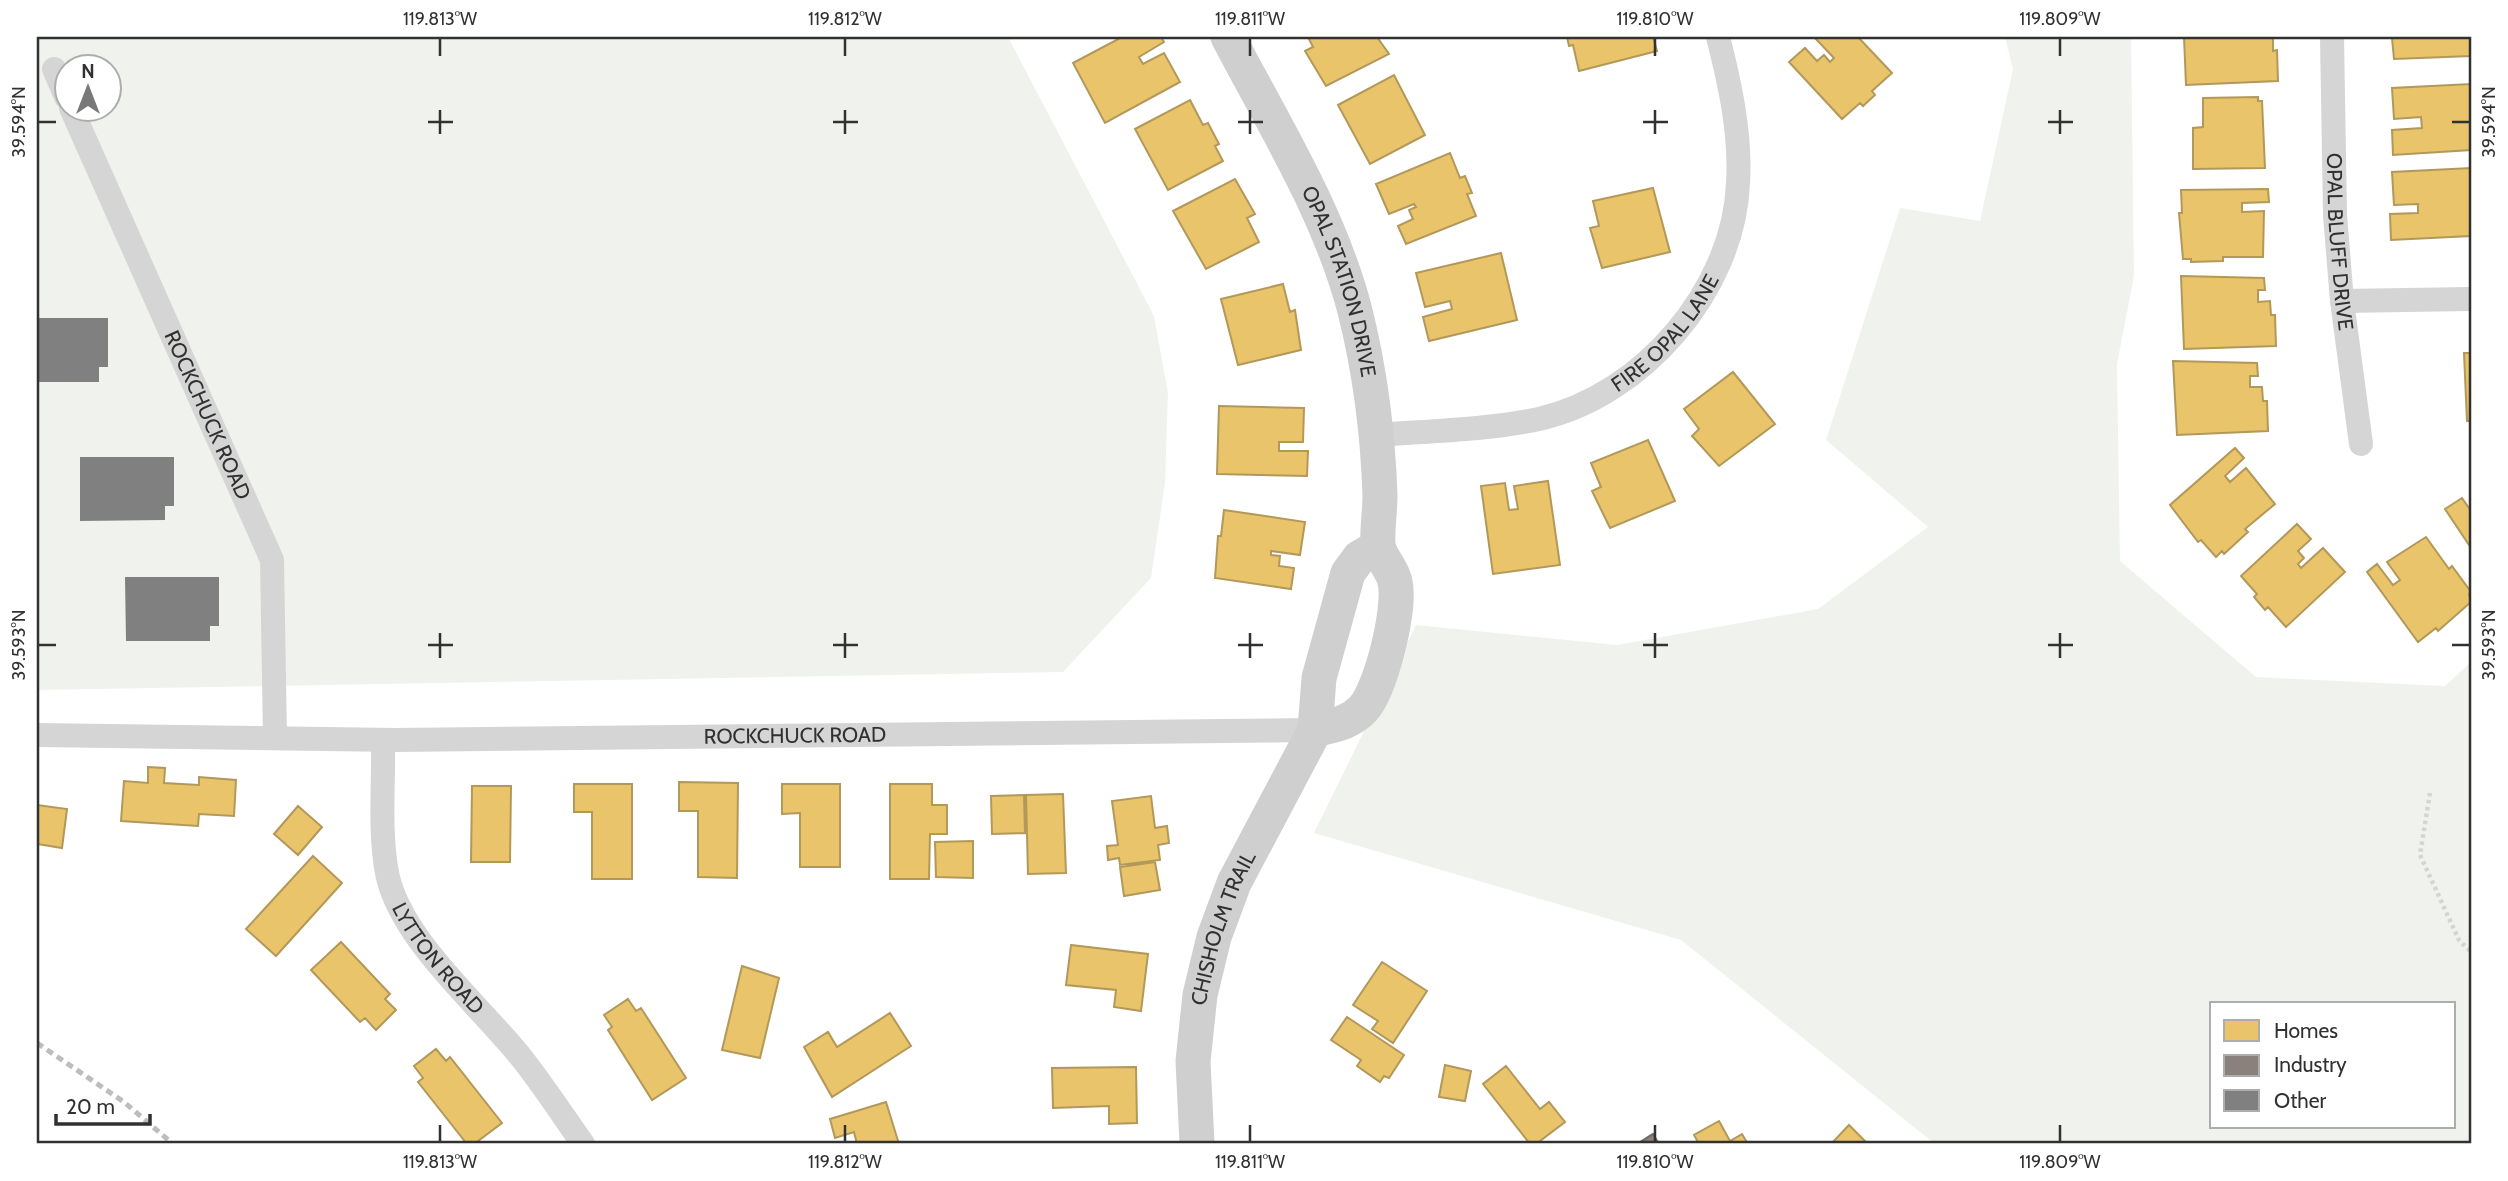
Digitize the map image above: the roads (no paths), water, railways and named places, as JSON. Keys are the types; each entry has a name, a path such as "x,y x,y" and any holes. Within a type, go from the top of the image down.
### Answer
{"street":[{"name":"OPAL STATION DRIVE","path":"1228,37 1315,203 1337,254 1355,311 1370,385 1375,435 1380,498 1378,547 1395,582 1395,606 1374,692 1363,709 1347,721 1315,730"},
{"name":"FIRE OPAL LANE","path":"1375,435 1504,424 1540,418 1586,403 1621,380 1658,350 1693,310 1717,266 1732,225 1738,184 1736,120 1718,37"},
{"name":"OPAL BLUFF DRIVE","path":"2332,37 2335,215 2342,301 2361,444"},
{"name":"ROCKCHUCK ROAD","path":"77,122 272,560 275,738"},
{"path":"2342,301 2471,299"},
{"path":"1315,730 1319,678 1348,573 1359,558 1378,547"},
{"name":"ROCKCHUCK ROAD","path":"37,735 383,740 1315,730"},
{"name":"CHISHOLM TRAIL","path":"1197,1144 1193,1061 1200,995 1214,937 1234,883 1315,730"},
{"name":"LYTTON ROAD","path":"383,740 387,874 398,906 417,939 525,1062 583,1144"}],"railway":[{"path":"37,1043 124,1102 173,1144"}]}
